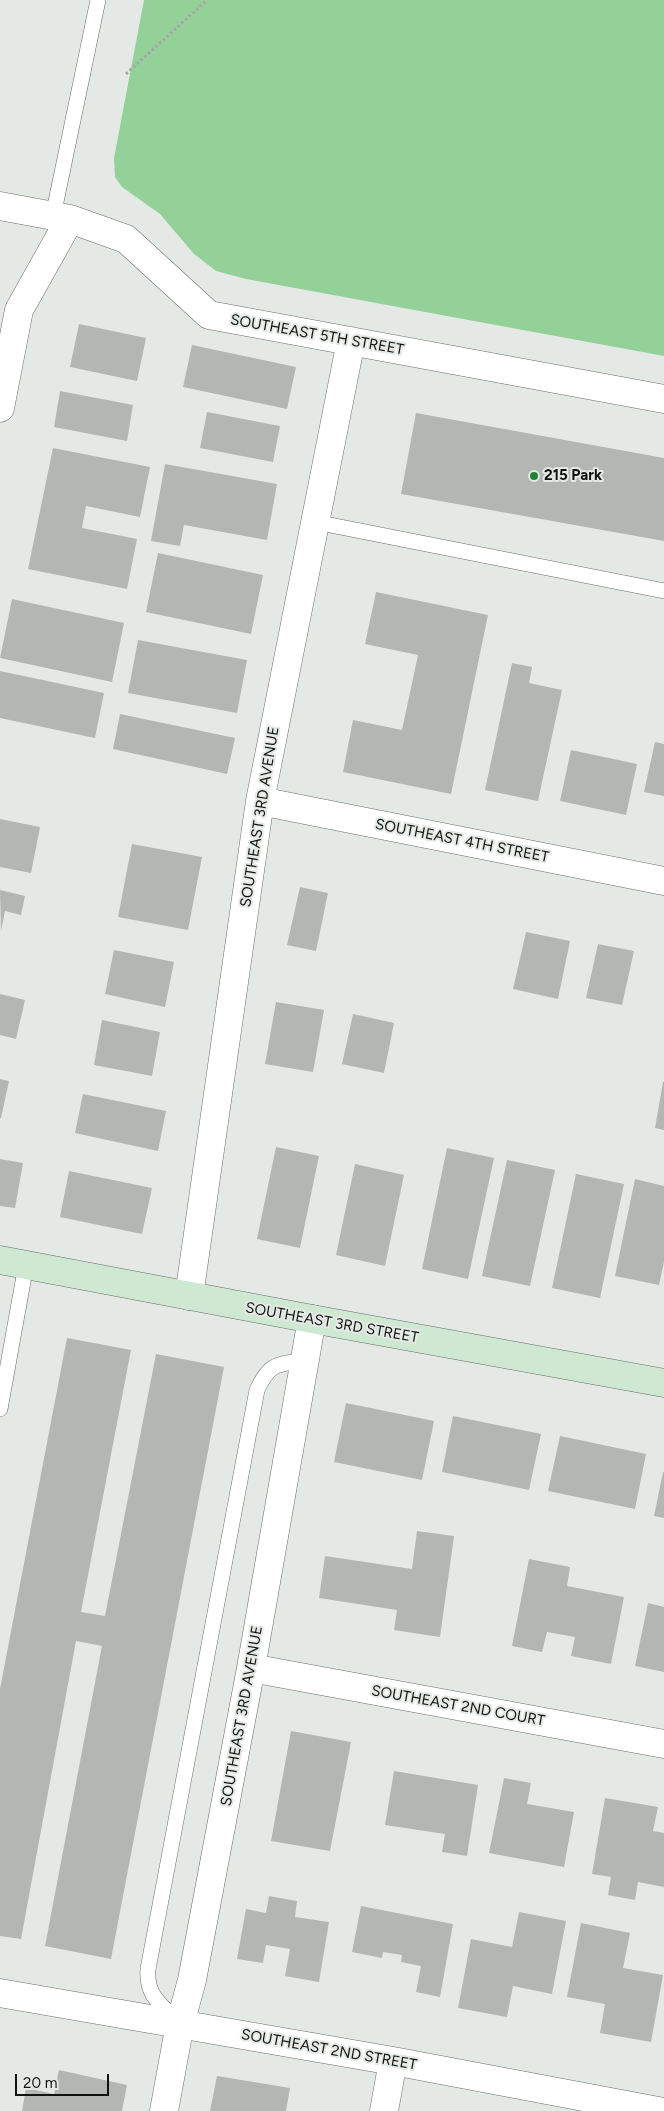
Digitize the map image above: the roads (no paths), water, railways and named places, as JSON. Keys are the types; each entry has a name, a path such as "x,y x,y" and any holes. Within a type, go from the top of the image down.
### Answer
{"street":[{"name":"SOUTHEAST 5TH STREET","path":"0,206 62,218 126,239 209,315 664,398"},
{"path":"0,408 19,310 62,218"},
{"name":"SOUTHEAST 3RD AVENUE","path":"189,1296 260,801 351,341"},
{"name":"SOUTHEAST 4TH STREET","path":"260,801 664,881"},
{"name":"SOUTHEAST 3RD STREET","path":"13,1263 664,1383"},
{"name":"SOUTHEAST 3RD AVENUE","path":"164,2111 180,2024 192,1980 251,1668 312,1319"},
{"name":"SOUTHEAST 2ND COURT","path":"251,1668 664,1744"},
{"name":"SOUTHEAST 2ND STREET","path":"0,1993 393,2061 658,2111"},
{"path":"384,2111 393,2061"}],"lane":[{"path":"62,218 98,0"},
{"path":"315,522 664,591"},
{"path":"0,1409 13,1263"},
{"path":"180,2024 152,1995 147,1984 148,1969 253,1410 257,1390 263,1376 273,1365 305,1360"}],"place":[{"name":"215 Park","path":"534,476"}]}
